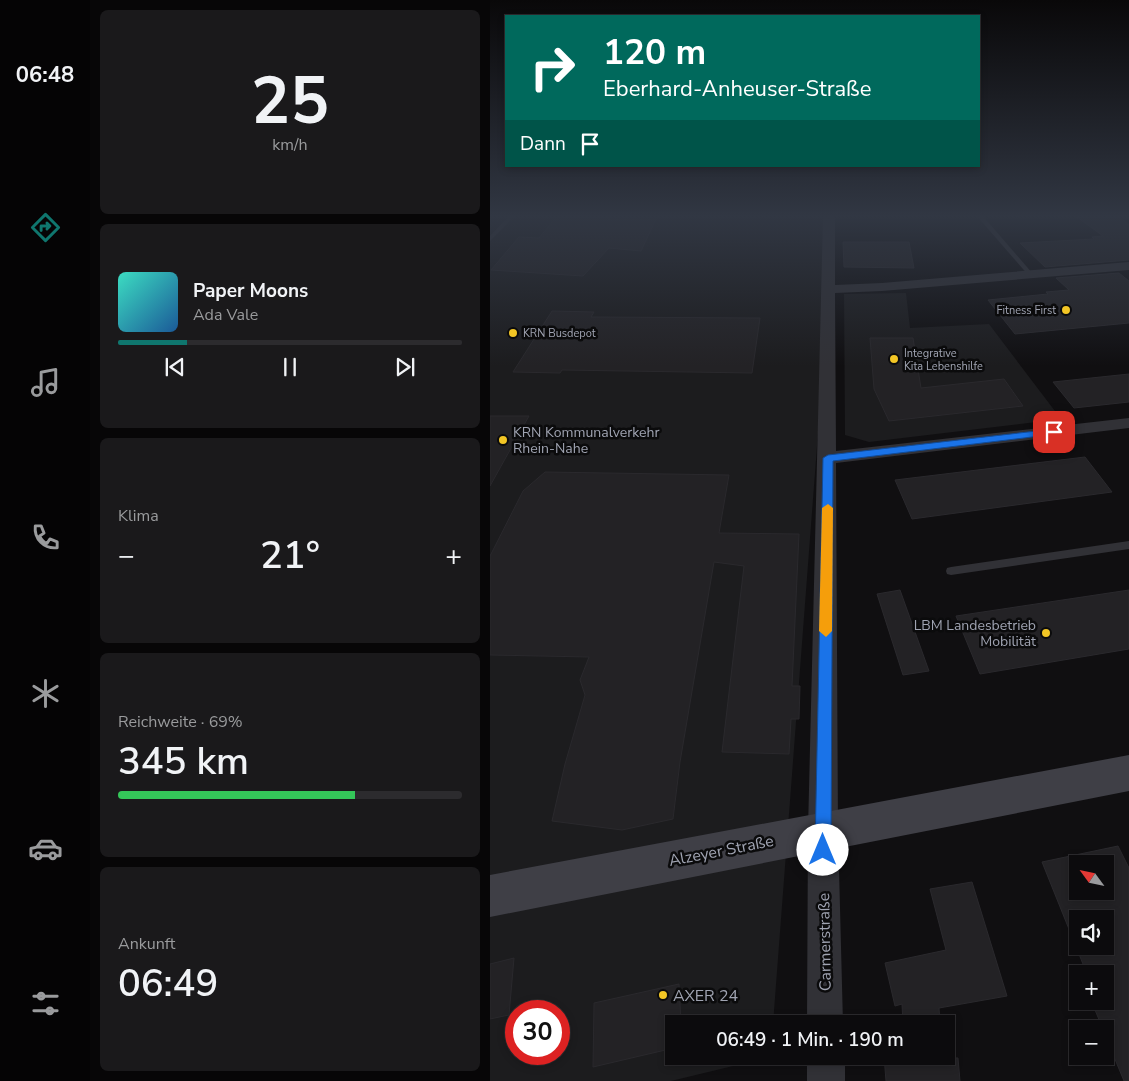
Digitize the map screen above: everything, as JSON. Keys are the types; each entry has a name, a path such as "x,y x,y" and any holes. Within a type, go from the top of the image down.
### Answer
{"main road":[{"name":"Alzeyer Straße","path":"490,896 823,830 1129,773"}],"street":[{"name":"Carmerstraße","path":"825,1015 823,830 829,265"},
{"path":"829,289 882,287 1129,266"},
{"path":"828,458 1129,423"},
{"path":"826,1065 826,1081"}],"lane":[{"path":"1024,265 1032,275"},
{"path":"951,571 1129,545"}],"shaded area":[{"path":"490,265 829,265 829,289 774,1015 665,1015 665,1065 737,1065 671,1081 490,1081"},
{"path":"906,293 910,328 989,324 1061,419 869,442 845,435 844,294"}],"building":[{"path":"495,265 593,265 583,276 491,270"},
{"path":"844,265 914,265 914,268 844,267"},
{"path":"1043,265 1064,265 1045,267"},
{"path":"1119,273 1129,281 1129,323 1015,334 988,300 1069,290 1056,278"},
{"path":"552,311 594,312 591,317 760,318 752,373 562,370 560,373 513,372"},
{"name":"Integrative Kita Lebenshilfe","path":"870,338 913,338 921,388 1004,379 1023,406 889,421 874,389"},
{"path":"1129,374 1129,402 1074,408 1053,382"},
{"name":"KRN Kommunalverkehr Rhein-Nahe","path":"490,416 529,416 490,486"},
{"path":"1085,457 1112,492 912,519 895,480"},
{"path":"545,472 729,475 719,533 799,534 792,686 800,686 799,719 791,719 789,754 722,752 744,566 714,562 680,762 673,819 622,830 552,821 565,764 585,695 580,680 589,657 490,655 490,556 523,491"},
{"path":"900,590 929,671 903,675 877,594"},
{"name":"LBM Landesbetrieb Mobilität","path":"1129,590 1129,649 980,674 956,616"},
{"path":"1118,846 1129,868 1129,1081 1124,1081 1114,1057 1114,1020 1099,1020 1095,1010 1114,1010 1114,965 1083,965 1079,955 1114,955 1114,910 1069,910 1069,929 1042,862 1069,856 1069,900 1114,900 1114,855 1075,855"},
{"path":"972,882 1007,996 939,1008 939,1015 903,1015 902,1004 895,1006 885,963 946,950 930,889"},
{"path":"514,958 510,1000 505,1000 505,1016 490,1019 490,964"},
{"path":"679,984 681,1015 665,1015 665,1050 593,1067 594,1003"},
{"path":"955,1058 958,1058 960,1081 886,1081 885,1065 955,1065"}],"slow traffic":[{"path":"826,631 828,508"}],"place":[{"name":"Fitness First","path":"1066,310"},
{"name":"KRN Busdepot","path":"513,333"},
{"name":"Integrative Kita Lebenshilfe","path":"894,359"},
{"name":"KRN Kommunalverkehr Rhein-Nahe","path":"503,440"},
{"name":"LBM Landesbetrieb Mobilität","path":"1046,633"},
{"name":"AXER 24","path":"663,995"}],"route":[{"path":"823,850 828,458 1054,432"}]}
